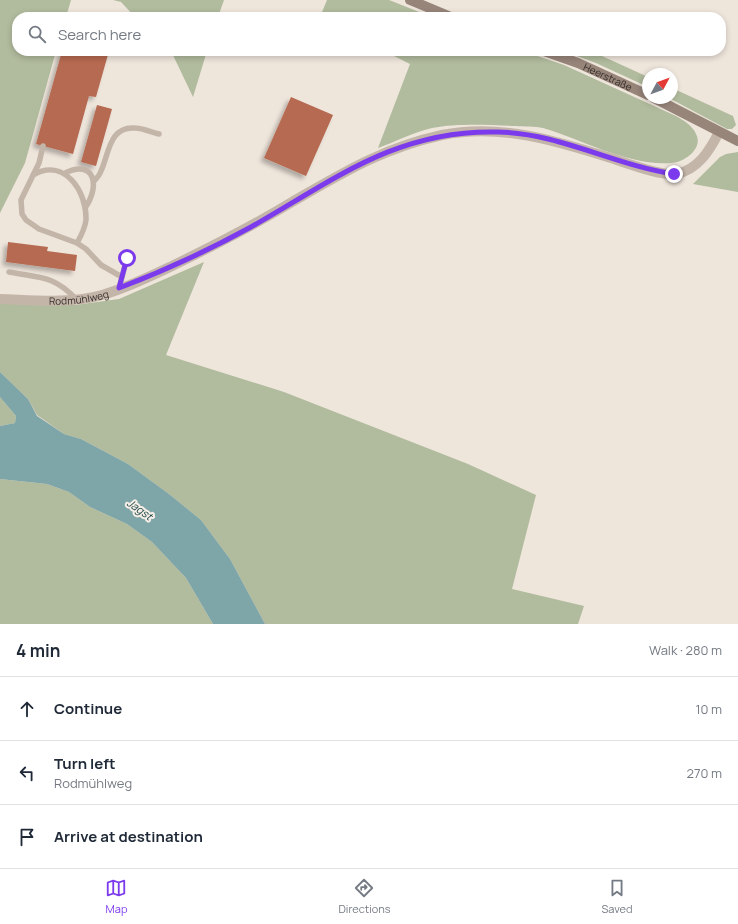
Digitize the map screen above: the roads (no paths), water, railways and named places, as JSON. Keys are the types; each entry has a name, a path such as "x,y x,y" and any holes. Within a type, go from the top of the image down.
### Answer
{"street":[{"path":"410,0 439,12"},
{"name":"Heerstraße","path":"558,56 578,63 642,92"},
{"path":"665,104 738,142"},
{"name":"Rodmühlweg","path":"0,298 29,300 76,299 101,295 147,278 249,227 358,164 385,151 445,134 499,132 531,135 569,144 648,170 674,174 689,170 701,160 711,148 719,132"}],"lane":[{"path":"94,181 101,172 109,146 117,133 134,128 159,134"},
{"path":"43,146 33,176 21,200 22,214 26,220 39,229 77,243 86,249 101,265 122,277"},
{"path":"33,176 49,169 57,170 65,173 81,194 85,208 86,221 77,243"},
{"path":"65,173 73,170 82,170 87,172 94,181 95,187 91,199 85,208"},
{"path":"119,288 127,258"},
{"path":"9,272 58,283 76,299"}],"water":[{"name":"Jagst","path":"0,372 28,399 37,416 64,434 81,439 128,464 201,520 230,559 265,624 213,624 186,578 152,542 127,524 90,507 69,492 47,484 0,479 0,426 15,423 16,416 0,397"}]}
